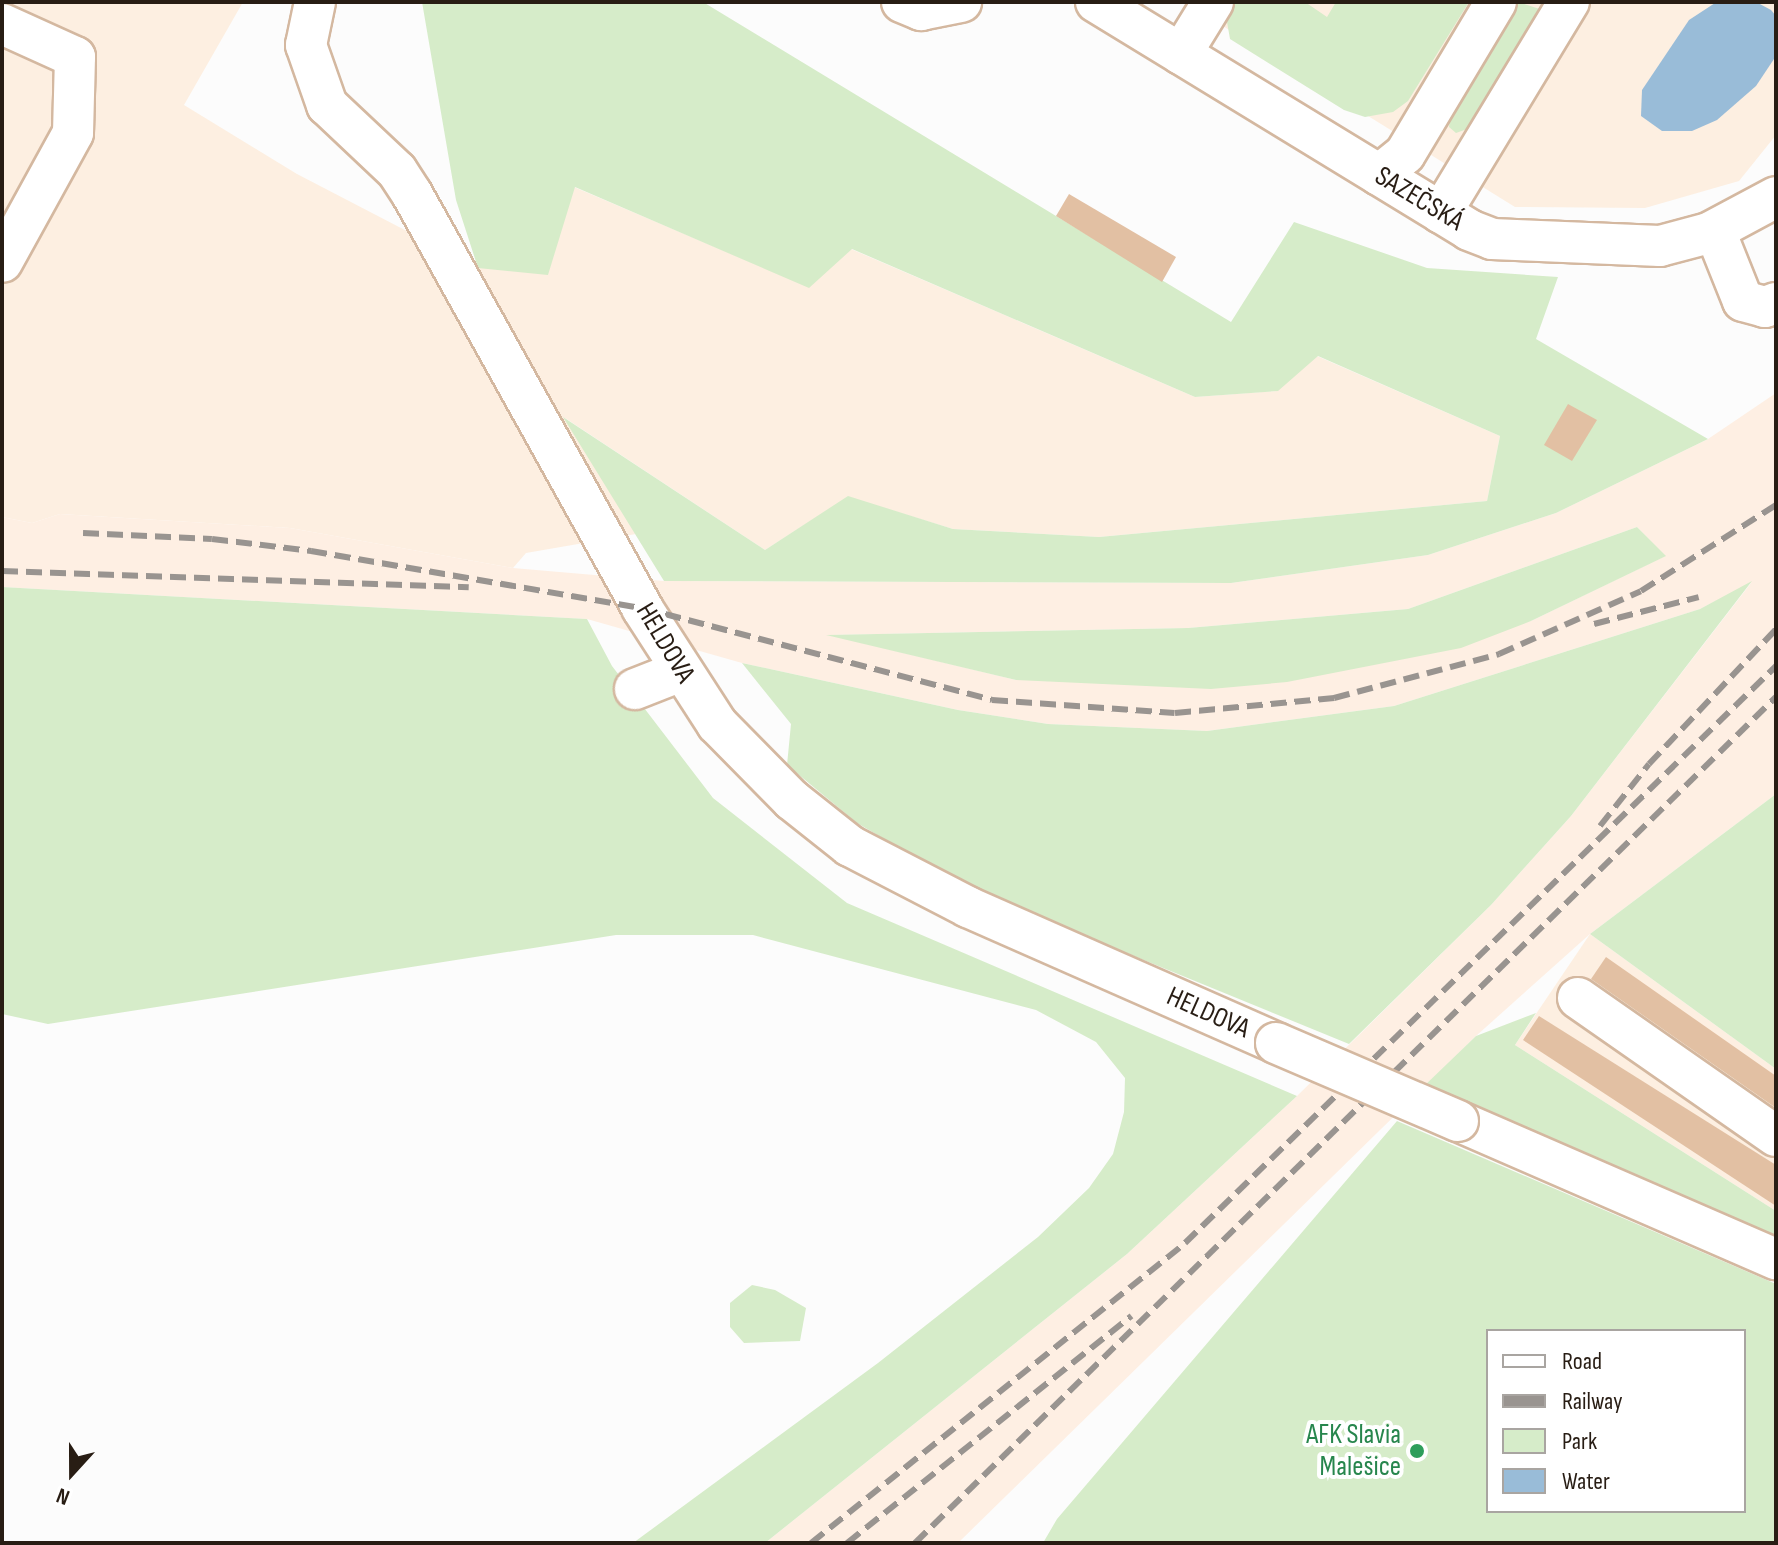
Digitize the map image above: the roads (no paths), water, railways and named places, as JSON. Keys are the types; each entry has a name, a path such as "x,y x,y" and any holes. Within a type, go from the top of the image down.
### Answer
{"street":[{"name":"HELDOVA","path":"315,2 306,45 327,105 397,171 412,194 681,671 717,724 745,777 792,800 850,846 968,907 1776,1259"},
{"path":"902,2 921,10 961,2"},
{"name":"SAZEČSKÁ","path":"1096,2 1469,230 1520,244 1660,246 1715,231 1776,197"},
{"path":"1181,54 1213,2"},
{"path":"1379,175 1405,154 1496,2"},
{"path":"1441,213 1569,2"},
{"path":"2,24 75,57 73,133 2,262"},
{"path":"1715,231 1743,301 1765,307 1776,303"},
{"path":"635,689 681,671"},
{"path":"1578,998 1776,1136"}],"water":[{"path":"1715,3 1758,3 1771,10 1776,16 1776,56 1756,86 1717,120 1692,131 1662,131 1641,116 1642,90 1689,20"}],"railway":[{"path":"83,533 212,539 311,551 642,608 992,700 1175,713 1334,698 1499,654 1641,591 1776,505"},
{"path":"2,571 469,587"},
{"path":"1594,624 1699,597"},
{"path":"1600,826 1649,764 1776,629"},
{"path":"811,1543 1185,1243 1776,666"},
{"path":"915,1543 1776,697"},
{"path":"847,1543 1131,1316"}],"place":[{"name":"AFK Slavia Malešice","path":"1417,1451"}]}
